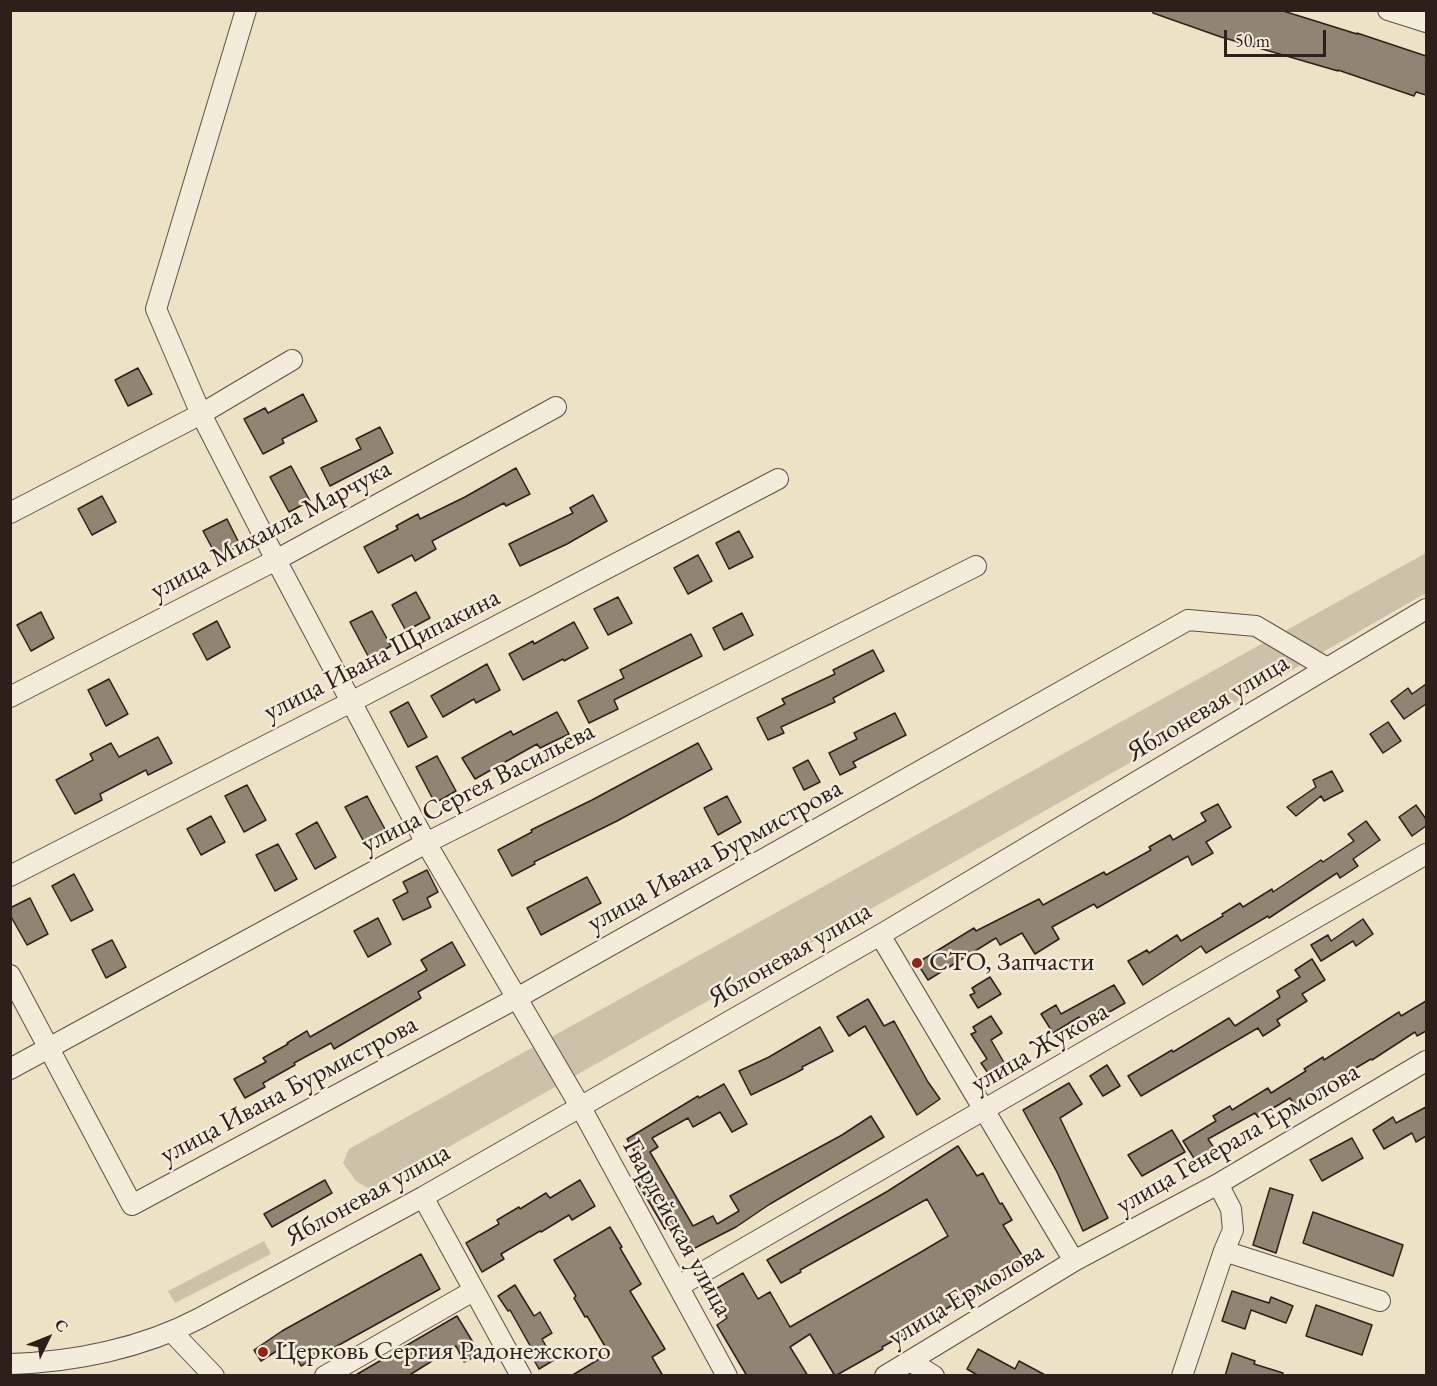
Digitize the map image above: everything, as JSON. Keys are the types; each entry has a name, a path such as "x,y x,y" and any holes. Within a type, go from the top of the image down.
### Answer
{"street":[{"name":"Гвардейская улица","path":"246,10 156,309 201,414 426,843 580,1106 727,1376"},
{"path":"1388,10 1426,22"},
{"path":"10,513 201,414 292,360"},
{"name":"улица Михаила Марчука","path":"10,697 276,560 556,407"},
{"name":"улица Ивана Щипакина","path":"10,876 353,701 778,479"},
{"name":"улица Сергея Васильева","path":"10,1069 426,843 976,566"},
{"name":"Яблоневая улица","path":"10,1364 80,1358 172,1332 423,1197 880,935 1426,609"},
{"name":"улица Ивана Бурмистрова","path":"48,1049 132,1205 517,998 1188,620 1256,626 1327,668"},
{"name":"улица Жукова","path":"679,1286 1426,854"},
{"path":"880,935 1074,1261"},
{"path":"10,975 48,1049"},
{"name":"улица Генерала Ермолова","path":"1074,1261 1218,1184 1426,1061"},
{"path":"1182,1376 1233,1230 1231,1209 1218,1184"},
{"path":"423,1197 521,1376"},
{"path":"1224,1251 1380,1301"},
{"name":"улица Ермолова","path":"885,1376 1074,1261"},
{"path":"325,1376 473,1291"},
{"path":"172,1332 214,1376"},
{"path":"910,1361 934,1376"}],"shaded area":[{"path":"1426,553 1426,593 1142,756 383,1184 368,1188 356,1181 343,1163 349,1149"},
{"path":"264,1241 271,1254 175,1303 168,1291"}],"building":[{"path":"1153,10 1280,10 1357,33 1426,56 1426,95 1416,92 1414,96 1338,70 1221,37 1153,13"},
{"path":"138,368 152,394 128,406 115,380"},
{"path":"303,394 317,421 282,439 284,443 263,454 244,419 265,408 268,413"},
{"path":"380,427 393,453 330,486 321,468 361,449 356,439"},
{"path":"291,466 310,501 289,512 270,477"},
{"path":"516,468 530,494 506,506 504,503 432,541 436,549 415,561 412,555 378,573 364,547 398,529 396,526 418,514 420,519"},
{"path":"593,495 607,521 567,544 520,566 509,544 573,513 570,508"},
{"path":"102,496 116,522 92,535 78,509"},
{"path":"227,519 240,545 217,557 203,531"},
{"path":"739,531 753,557 729,569 716,543"},
{"path":"698,555 712,581 688,594 674,568"},
{"path":"416,592 430,618 406,631 392,605"},
{"path":"618,597 632,623 608,635 594,609"},
{"path":"372,611 391,646 369,658 350,622"},
{"path":"41,612 54,638 31,651 17,625"},
{"path":"742,613 753,635 724,650 713,628"},
{"path":"217,621 230,647 207,660 193,634"},
{"path":"574,622 588,648 523,680 509,654 533,641 534,644"},
{"path":"691,634 702,656 614,700 618,709 589,723 578,701 624,678 620,670"},
{"path":"873,650 884,671 833,698 835,702 781,727 784,733 768,740 757,718 785,704 782,699 835,674 833,670"},
{"path":"487,664 500,690 476,703 474,699 443,717 431,696"},
{"path":"109,679 128,714 106,726 88,690"},
{"path":"1426,684 1426,704 1404,719 1391,701 1408,688 1412,694"},
{"path":"408,702 427,737 408,747 390,712"},
{"path":"557,712 569,734 540,748 537,744 475,779 462,758 511,731 513,735"},
{"path":"895,713 906,735 853,762 856,767 840,775 829,753 857,739 854,733"},
{"path":"1388,722 1401,741 1383,753 1370,734"},
{"path":"158,737 172,763 148,775 146,770 100,794 102,800 75,814 56,780 93,760 90,754 111,743 119,757"},
{"path":"698,743 712,769 617,821 534,862 535,864 512,876 498,850 532,832 531,830"},
{"path":"437,756 456,791 435,803 416,767"},
{"path":"808,760 820,782 804,790 793,768"},
{"path":"1332,771 1343,791 1324,801 1321,796 1296,816 1287,807 1316,787 1313,780"},
{"path":"247,785 266,820 244,832 225,796"},
{"path":"367,796 386,831 364,842 345,807"},
{"path":"727,796 741,822 718,835 704,808"},
{"path":"1218,804 1231,827 1206,842 1213,853 1192,865 1188,856 1097,908 1094,904 1052,927 1059,939 1035,954 1022,933 1000,945 996,938 928,980 917,963 974,928 976,931 1039,899 1043,905 1104,872 1106,875 1151,850 1149,847 1170,835 1173,840 1206,821 1201,813"},
{"path":"1416,805 1426,819 1426,826 1412,836 1399,817"},
{"path":"211,816 225,842 201,855 187,829"},
{"path":"1366,821 1380,840 1353,859 1358,866 1340,878 1337,873 1269,918 1268,916 1206,953 1201,946 1143,985 1128,961 1147,950 1149,953 1177,935 1181,941 1240,903 1243,907 1272,889 1273,892 1354,841 1348,834"},
{"path":"317,822 336,857 315,869 296,834"},
{"path":"278,844 297,879 275,891 256,855"},
{"path":"427,870 438,892 427,898 431,907 403,920 393,900 408,892 403,882"},
{"path":"74,874 93,910 71,921 52,886"},
{"path":"587,877 601,903 541,935 527,908"},
{"path":"30,898 48,934 27,945 10,915 10,908"},
{"path":"378,918 391,944 368,957 354,931"},
{"path":"1363,919 1373,934 1356,946 1353,941 1321,961 1311,945 1328,935 1331,941"},
{"path":"112,940 126,967 106,978 92,950"},
{"path":"452,942 465,965 418,992 421,998 334,1049 331,1043 294,1063 295,1065 263,1083 265,1087 245,1098 234,1079 266,1062 263,1058 307,1031 310,1037 427,970 421,960"},
{"path":"1312,959 1325,980 1302,994 1307,1001 1277,1020 1280,1025 1263,1036 1258,1028 1141,1096 1128,1076 1229,1018 1235,1026 1280,997 1277,991 1300,977 1295,970"},
{"path":"990,977 1001,994 978,1008 970,995 975,993 972,988"},
{"path":"1114,985 1125,1003 1085,1026 1079,1017 1053,1033 1041,1014 1056,1005 1061,1014"},
{"path":"868,999 884,1026 894,1021 940,1099 917,1115 865,1026 849,1036 837,1017"},
{"path":"1426,1001 1426,1031 1417,1036 1415,1032 1295,1106 1290,1098 1258,1117 1255,1113 1208,1139 1216,1151 1197,1163 1183,1141 1216,1121 1213,1116 1230,1106 1232,1110 1268,1088 1271,1093 1306,1071 1304,1069 1323,1057 1324,1060 1399,1012 1401,1016"},
{"path":"991,1016 1002,1033 991,1040 1006,1066 990,1076 981,1063 987,1059 971,1034 976,1032 973,1027"},
{"path":"820,1027 833,1051 751,1095 739,1071 769,1057"},
{"path":"1107,1065 1120,1086 1103,1096 1090,1076"},
{"path":"1069,1083 1082,1104 1060,1118 1108,1218 1083,1231 1057,1172 1023,1110"},
{"path":"724,1084 747,1124 732,1132 720,1112 693,1127 688,1118 652,1138 658,1147 650,1152 693,1226 713,1216 717,1224 739,1211 730,1196 842,1135 871,1116 884,1137 770,1204 736,1227 689,1251 675,1223 665,1229 636,1180 648,1173 627,1139 698,1096 699,1098"},
{"path":"1426,1107 1426,1136 1416,1142 1412,1133 1384,1149 1373,1130 1393,1117 1396,1123"},
{"path":"1172,1130 1185,1152 1142,1176 1128,1155"},
{"path":"1352,1138 1363,1158 1322,1181 1310,1160"},
{"path":"958,1146 977,1176 983,1173 1000,1204 1002,1203 1012,1220 1003,1225 1028,1265 987,1290 985,1287 910,1329 911,1331 882,1347 883,1349 835,1376 810,1334 790,1347 808,1376 747,1376 717,1325 727,1318 712,1291 743,1273 758,1299 770,1292 790,1327 921,1252 948,1236 927,1199 781,1283 767,1260 888,1191"},
{"path":"325,1180 332,1193 272,1227 264,1214"},
{"path":"580,1180 595,1206 572,1220 569,1215 540,1231 501,1254 504,1259 482,1272 466,1243 499,1224 497,1220 519,1207 520,1209 546,1193 550,1198"},
{"path":"1270,1188 1293,1195 1276,1253 1253,1245"},
{"path":"1313,1212 1403,1245 1393,1276 1303,1243"},
{"path":"610,1227 641,1284 630,1291 665,1349 652,1357 663,1376 571,1376 609,1353 587,1316 585,1317 574,1298 576,1296 554,1260"},
{"path":"421,1254 440,1289 301,1366 289,1343 261,1361 254,1350 282,1331"},
{"path":"515,1285 534,1316 540,1312 552,1333 542,1339 554,1360 539,1369 530,1353 533,1351 510,1310 508,1311 498,1296"},
{"path":"1232,1291 1269,1303 1271,1297 1293,1306 1286,1323 1251,1310 1245,1329 1222,1321"},
{"path":"1316,1305 1372,1325 1362,1355 1306,1336"},
{"path":"457,1316 480,1354 464,1362 456,1346 408,1376 354,1376"},
{"path":"978,1349 1015,1369 1019,1361 1047,1376 979,1376 967,1369"},
{"path":"1232,1353 1255,1361 1254,1364 1283,1373 1283,1376 1225,1376"}],"place":[{"name":"СТО, Запчасти","path":"917,963"},
{"name":"Церковь Сергия Радонежского","path":"263,1352"}]}
